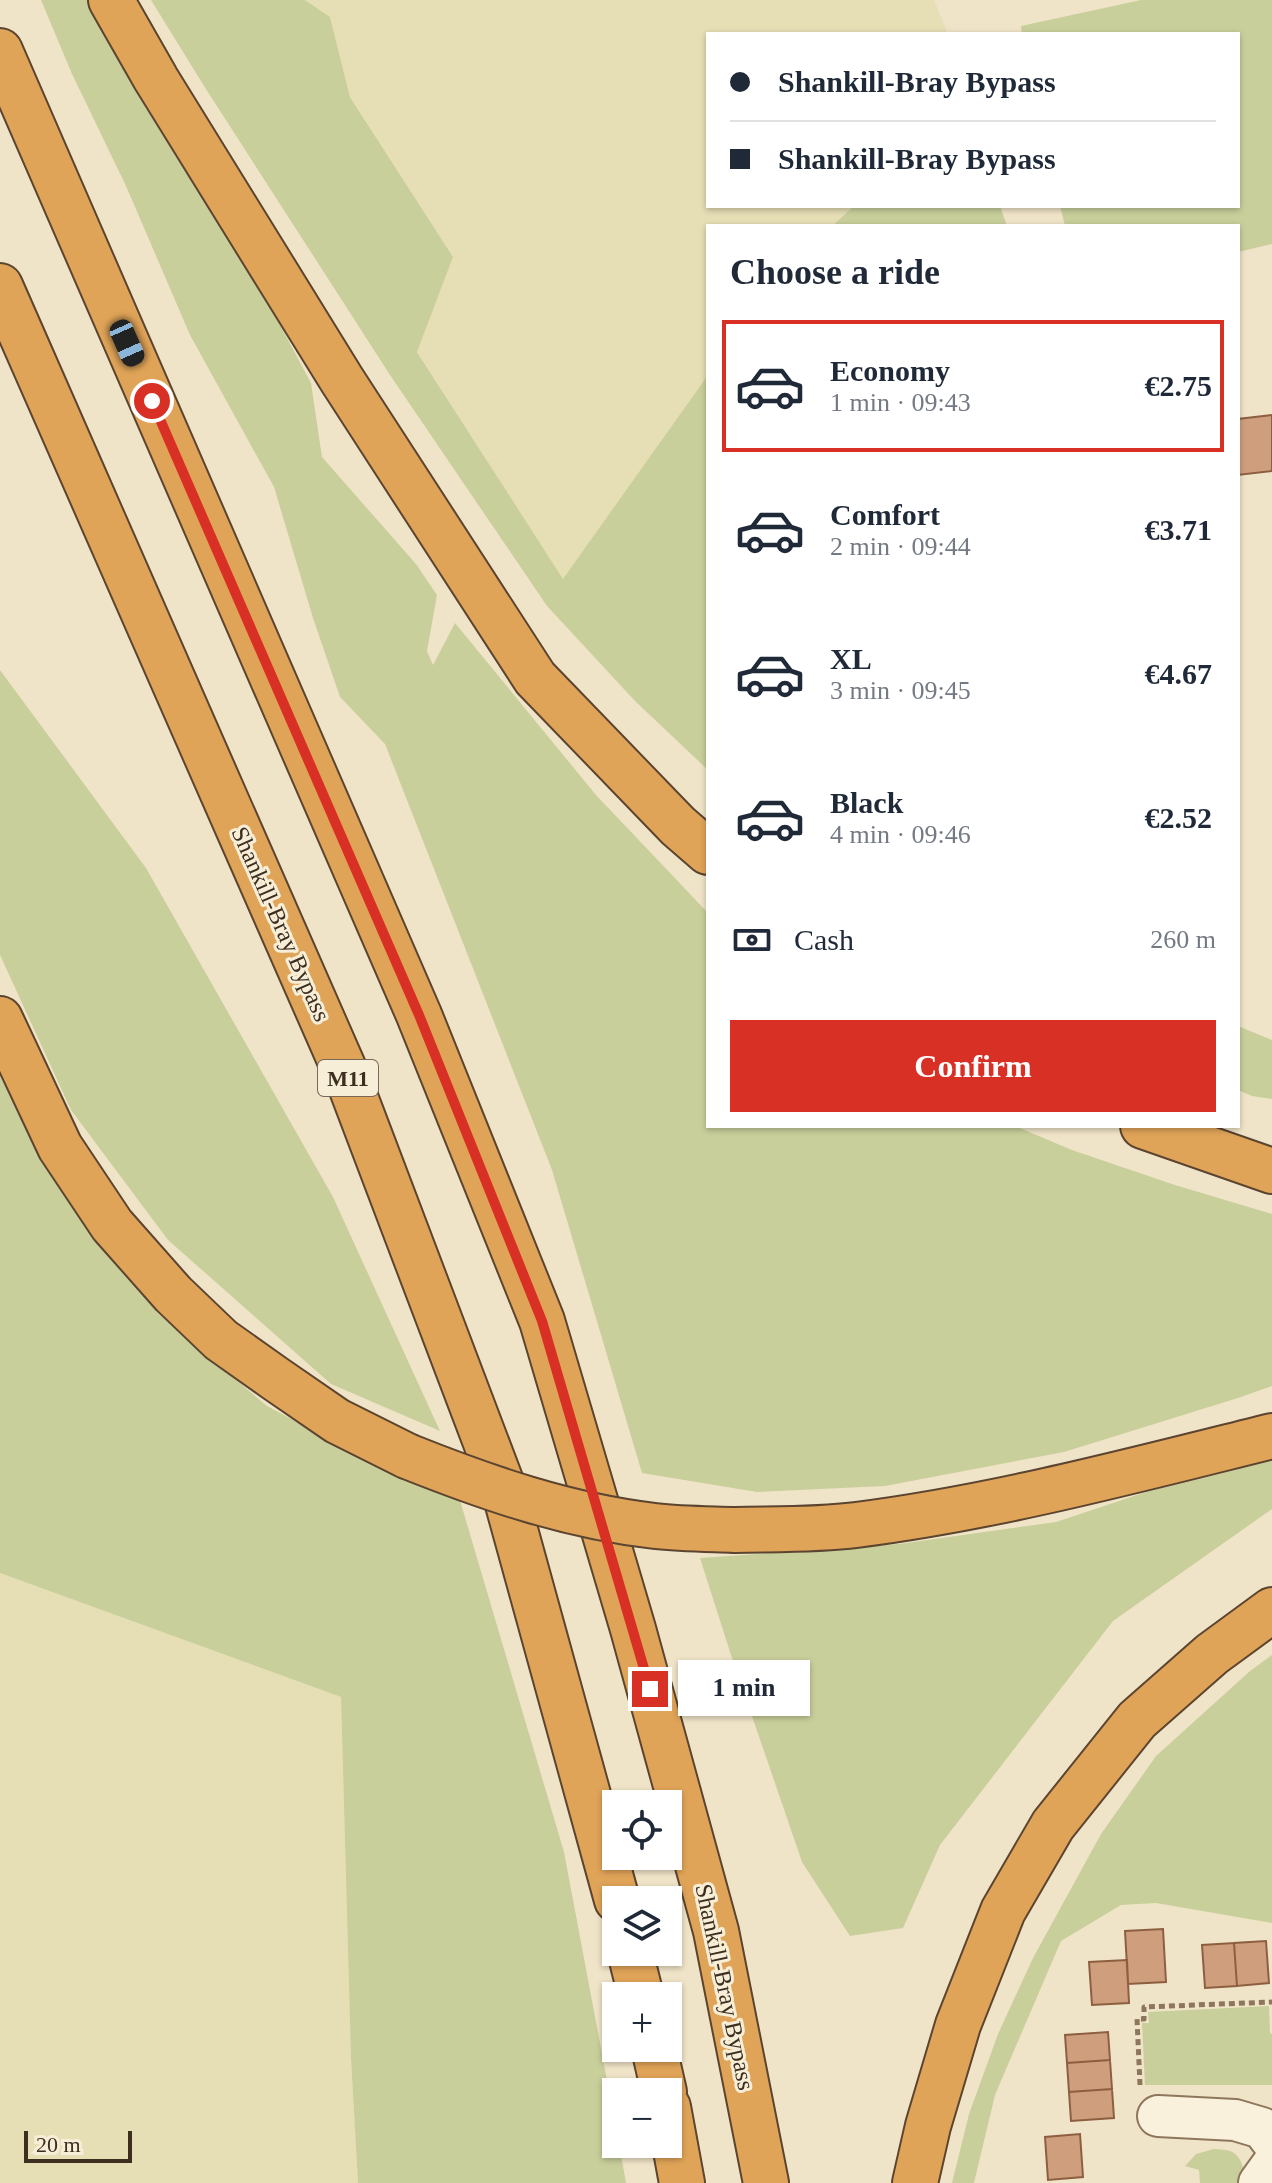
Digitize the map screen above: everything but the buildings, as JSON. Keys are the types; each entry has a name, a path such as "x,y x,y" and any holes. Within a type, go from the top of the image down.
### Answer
{"highway":[{"path":"111,0 156,79 342,380 535,678 678,826 706,850"},
{"name":"Shankill-Bray Bypass","path":"0,51 419,1015 542,1321 633,1629 716,1931 766,2183"},
{"name":"Shankill-Bray Bypass","path":"0,286 347,1076 504,1490 613,1886"},
{"path":"0,1019 60,1147 112,1225 173,1294 221,1340 337,1421 407,1456 477,1484 583,1514 655,1526 735,1530 852,1526 939,1513 1272,1436"},
{"path":"1149,1128 1272,1171"},
{"path":"915,2183 928,2126 958,2025 1003,1911 1053,1825 1137,1720 1212,1654 1272,1610"},
{"path":"677,2158 682,2183"}],"street":[{"path":"1158,2116 1235,2120 1262,2128 1272,2141"},
{"path":"1259,2183 1272,2165"}],"path":[{"path":"1158,2116 1140,2086 1137,2019 1144,2019 1144,2007 1272,2002"}],"shaded area":[{"path":"305,0 934,0 947,32 706,32 706,208 852,208 834,224 706,224 706,378 563,580 417,351 453,257 350,96 330,17"},
{"path":"0,1573 341,1697 351,2058 358,2183 0,2183"}],"green space":[{"path":"41,0 98,0 192,160 311,383 322,457 416,564 437,595 427,651 433,665 455,623 596,795 706,911 706,1128 1020,1128 1072,1150 1272,1214 1272,1386 1064,1452 885,1486 757,1492 642,1473 552,1170 385,744 340,697 274,487 190,335 126,186 72,74"},
{"path":"151,0 305,0 330,17 350,97 453,257 417,352 563,579 706,378 706,768 635,701 547,606 390,375"},
{"path":"1141,0 1272,0 1272,244 1240,252 1240,224 1064,224 1060,208 1240,208 1240,32 1022,32 1021,26"},
{"path":"852,208 1001,208 1006,224 834,224"},
{"path":"0,670 146,868 333,1197 440,1431 331,1384 168,1240 71,1110 0,955"},
{"path":"1240,1027 1272,1040 1272,1099 1240,1091"},
{"path":"0,1064 35,1149 159,1314 267,1406 364,1458 459,1497 564,1852 607,2078 602,2078 602,2158 622,2158 626,2183 358,2183 351,2058 341,1697 0,1573"},
{"path":"1272,1460 1272,1509 1113,1621 940,1845 903,1928 850,1936 802,1862 700,1558 899,1544 1056,1522 1191,1477"},
{"path":"1272,1655 1272,1923 1156,1903 1121,1905 1061,1941 995,2095 974,2183 952,2183 969,2114 998,2034 1033,1958 1101,1834 1156,1756"},
{"path":"1269,2006 1272,2085 1145,2085 1142,2023 1149,2023 1148,2012"},
{"path":"1214,2149 1231,2151 1238,2156 1245,2172 1240,2183 1200,2183 1199,2170 1185,2166 1196,2154"}],"route":[{"path":"152,401 419,1015 542,1321 650,1689"}]}
